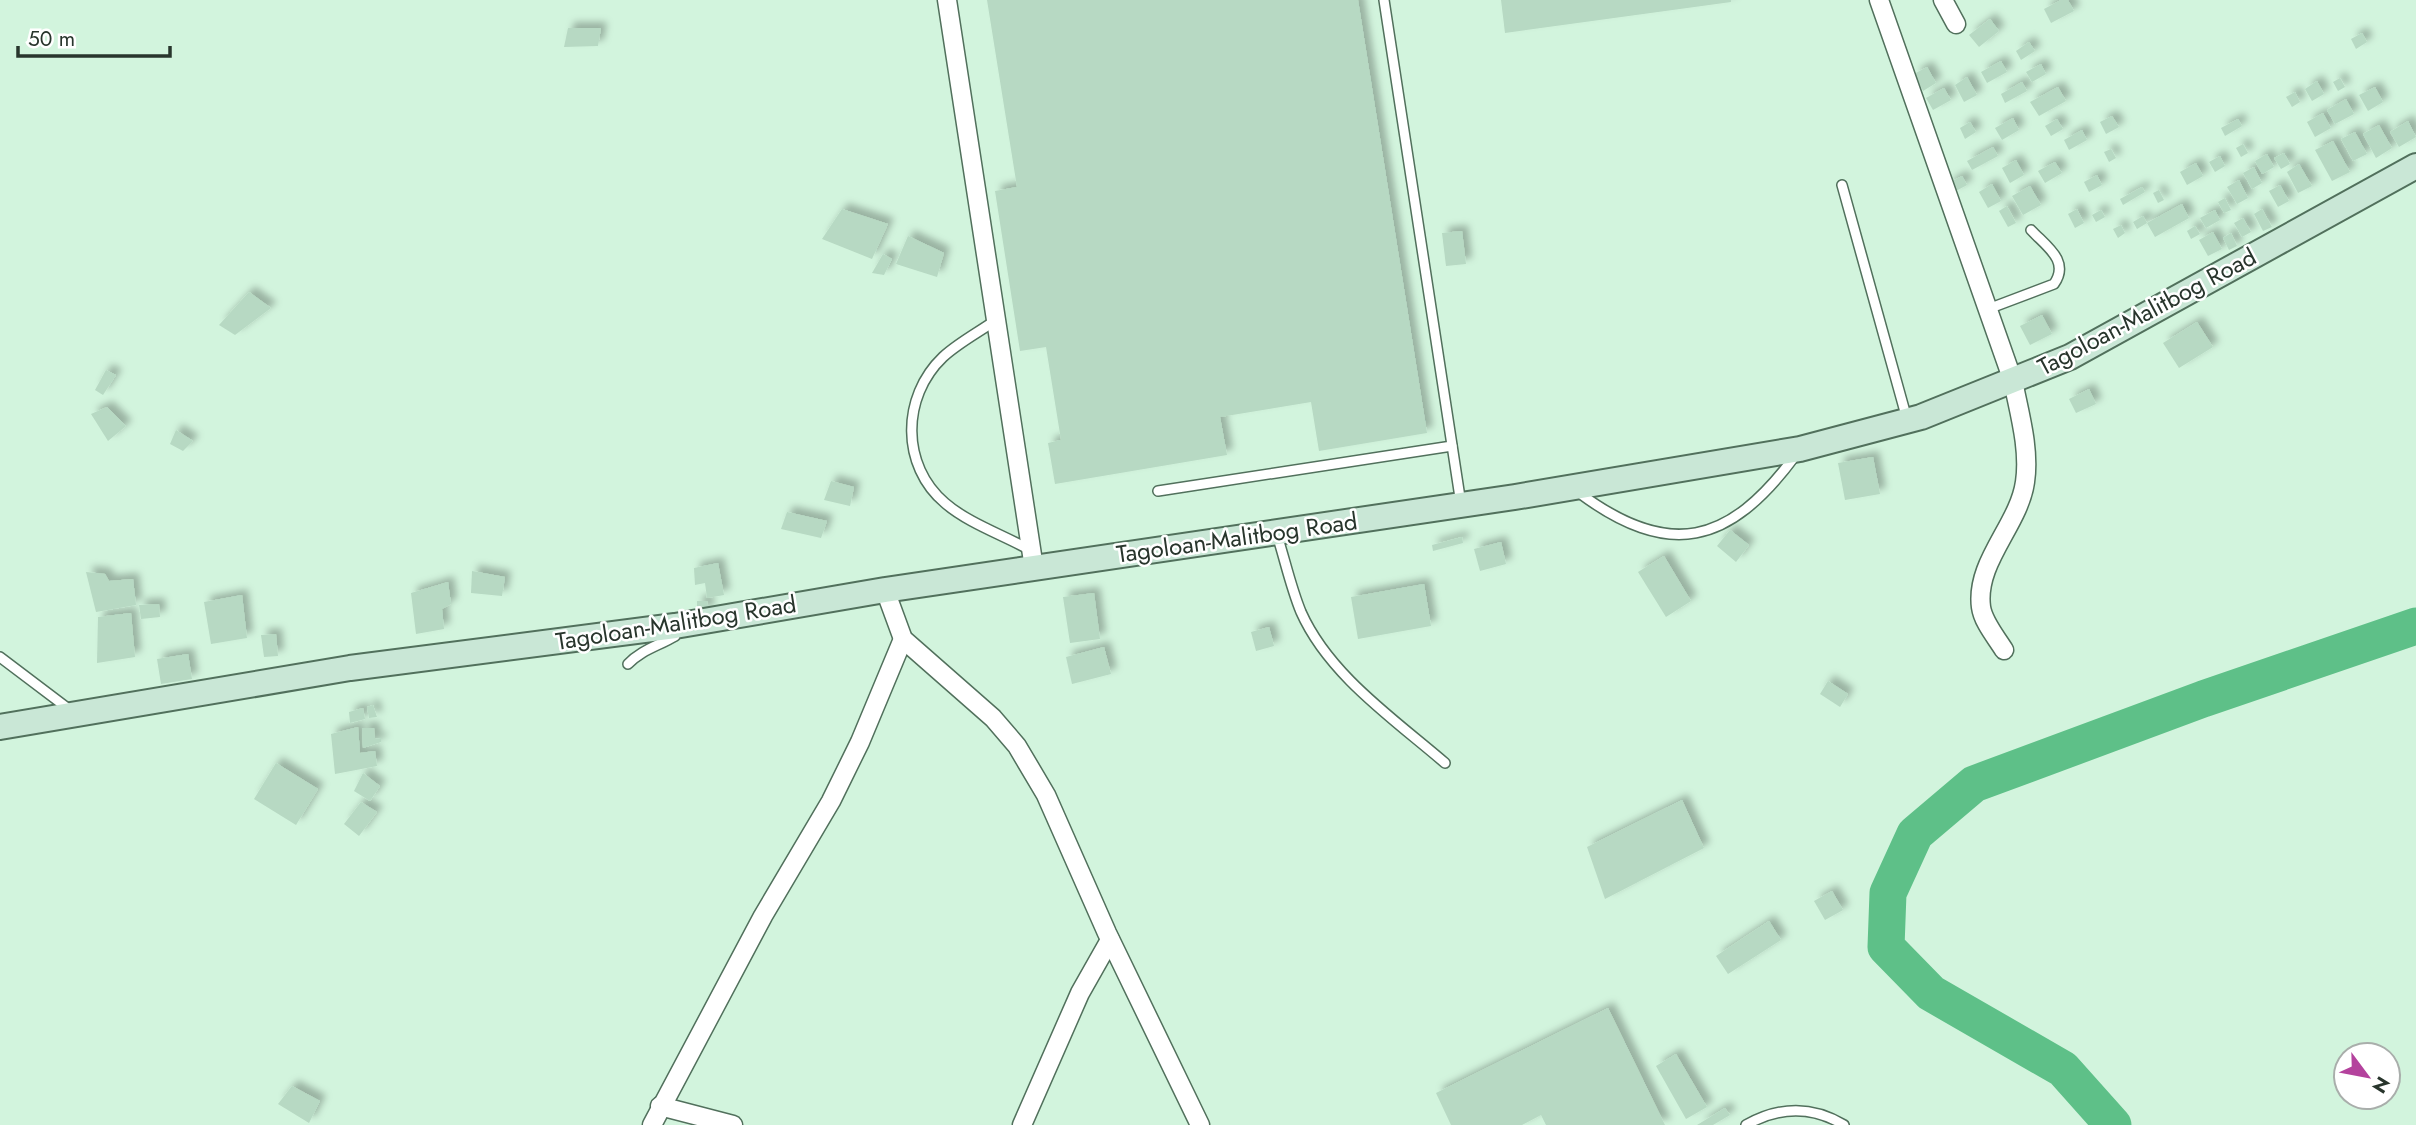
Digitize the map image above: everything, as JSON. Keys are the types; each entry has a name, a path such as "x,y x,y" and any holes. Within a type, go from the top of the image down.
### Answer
{"main road":[{"name":"Tagoloan-Malitbog Road","path":"0,727 350,668 675,626 885,590 1033,559 1277,533 1572,488 1800,449 1908,421 2070,357 2416,166"}],"street":[{"path":"947,0 1033,559"},
{"path":"1879,0 2013,380 2025,446 2025,483 1988,566 1981,590 1981,609 2004,650"},
{"path":"1943,0 1956,24"},
{"path":"885,590 903,639 993,718 1017,746 1046,795 1110,940 1200,1125"},
{"path":"652,1125 763,916 831,801 903,639"},
{"path":"1021,1125 1080,993 1110,940"},
{"path":"660,1106 733,1125"}],"lane":[{"path":"1384,0 1461,505"},
{"path":"1842,185 1908,421"},
{"path":"1988,309 2054,284 2060,275 2059,259 2031,230"},
{"path":"996,320 942,357 919,393 909,442 924,482 947,505 1033,559"},
{"path":"1158,491 1452,446"},
{"path":"1572,488 1608,514 1634,527 1670,535 1710,531 1746,511 1775,483 1800,449"},
{"path":"1277,533 1301,612 1325,653 1356,685 1445,763"},
{"path":"628,664 640,652 658,647 675,636 675,626"},
{"path":"0,657 76,715"},
{"path":"1746,1125 1767,1114 1794,1110 1826,1114 1844,1125"}],"building":[{"path":"987,0 1358,0 1427,433 1319,451 1311,402 1220,417 1227,455 1055,484 1048,443 1061,440 1046,347 1020,351 995,191 1017,187"},
{"path":"1501,0 1731,0 1731,2 1505,33"},
{"path":"2061,0 2068,0 2074,11 2051,23 2044,9"},
{"path":"1990,19 1999,31 1979,47 1969,35"},
{"path":"568,28 601,28 598,46 564,47"},
{"path":"2362,33 2367,42 2356,49 2351,39"},
{"path":"2029,42 2035,51 2021,60 2016,51"},
{"path":"2001,61 2007,72 1987,83 1981,72"},
{"path":"2041,64 2046,74 2032,82 2026,72"},
{"path":"1927,67 1936,83 1923,91 1914,74"},
{"path":"1967,77 1977,95 1964,102 1955,85"},
{"path":"2340,78 2345,87 2338,91 2333,82"},
{"path":"2317,81 2324,94 2312,101 2305,89"},
{"path":"2022,82 2027,91 2005,103 2001,94"},
{"path":"2058,87 2066,101 2039,116 2030,102"},
{"path":"2375,87 2383,102 2368,111 2359,95"},
{"path":"1944,88 1951,100 1933,110 1926,98"},
{"path":"2295,92 2300,102 2292,107 2286,97"},
{"path":"2346,99 2354,114 2335,124 2327,110"},
{"path":"2323,113 2331,128 2315,137 2307,122"},
{"path":"2112,116 2119,127 2106,134 2100,122"},
{"path":"2013,118 2019,130 2002,140 1995,128"},
{"path":"2057,119 2063,129 2051,136 2045,126"},
{"path":"2238,119 2242,126 2225,136 2221,128"},
{"path":"2408,121 2416,137 2399,147 2390,132"},
{"path":"1970,122 1976,132 1965,139 1960,128"},
{"path":"2379,125 2392,148 2376,158 2363,134"},
{"path":"2082,130 2087,140 2069,150 2064,140"},
{"path":"2355,132 2367,154 2353,161 2341,139"},
{"path":"2333,141 2350,172 2332,181 2315,150"},
{"path":"2243,144 2248,153 2241,157 2236,148"},
{"path":"1993,147 1998,156 1972,170 1967,161"},
{"path":"2111,149 2116,158 2109,162 2104,152"},
{"path":"2284,153 2290,164 2281,169 2274,158"},
{"path":"2267,154 2274,167 2262,174 2255,161"},
{"path":"2220,156 2225,166 2215,172 2209,162"},
{"path":"2016,160 2024,175 2010,183 2002,168"},
{"path":"2055,162 2062,173 2045,183 2038,171"},
{"path":"2196,163 2203,176 2187,185 2180,172"},
{"path":"2299,164 2312,186 2298,193 2287,172"},
{"path":"2254,167 2262,183 2252,189 2243,173"},
{"path":"2097,175 2102,185 2089,192 2084,182"},
{"path":"1962,176 1967,185 1952,193 1947,184"},
{"path":"2239,180 2248,198 2237,204 2227,187"},
{"path":"1992,184 2001,201 1988,208 1979,192"},
{"path":"2280,185 2289,201 2278,207 2269,191"},
{"path":"2030,186 2041,205 2023,215 2012,196"},
{"path":"2142,187 2145,192 2123,205 2120,199"},
{"path":"2159,190 2164,200 2158,203 2153,193"},
{"path":"2225,198 2231,210 2224,213 2218,202"},
{"path":"2182,204 2189,218 2155,237 2147,223"},
{"path":"2007,206 2016,223 2008,227 1999,211"},
{"path":"842,209 888,224 872,259 822,239"},
{"path":"2077,209 2084,223 2075,228 2068,214"},
{"path":"2262,209 2272,227 2263,231 2254,214"},
{"path":"2101,210 2105,217 2096,222 2092,215"},
{"path":"2215,210 2220,220 2206,228 2200,218"},
{"path":"2143,216 2147,223 2137,229 2133,222"},
{"path":"2243,218 2251,232 2242,237 2234,223"},
{"path":"2121,225 2125,233 2118,238 2113,229"},
{"path":"2195,226 2200,234 2191,239 2187,231"},
{"path":"1462,231 1466,264 1446,266 1442,233"},
{"path":"2213,232 2222,249 2208,256 2199,240"},
{"path":"2231,233 2237,246 2229,250 2223,238"},
{"path":"908,236 944,253 937,277 896,264"},
{"path":"883,254 892,259 884,275 872,273"},
{"path":"249,292 271,308 235,335 219,325"},
{"path":"2042,315 2052,334 2030,345 2020,326"},
{"path":"2197,322 2213,347 2179,368 2163,343"},
{"path":"106,370 116,375 103,395 95,390"},
{"path":"2089,389 2096,404 2076,413 2069,399"},
{"path":"107,407 126,426 108,441 91,414"},
{"path":"176,430 193,441 183,451 170,444"},
{"path":"1873,457 1880,494 1845,500 1838,463"},
{"path":"831,481 854,487 850,506 824,500"},
{"path":"787,512 827,521 821,538 781,529"},
{"path":"1730,530 1749,545 1736,562 1717,546"},
{"path":"1462,537 1463,543 1433,551 1432,545"},
{"path":"1501,542 1506,564 1480,571 1474,549"},
{"path":"1664,556 1691,601 1666,617 1638,572"},
{"path":"718,563 724,595 707,598 705,583 695,585 694,568"},
{"path":"472,571 505,577 502,596 471,593"},
{"path":"86,572 105,574 109,581 133,579 136,605 96,612"},
{"path":"448,582 451,604 442,609 444,629 416,634 411,593"},
{"path":"1424,584 1431,626 1358,639 1351,597"},
{"path":"1094,593 1100,639 1070,643 1063,597"},
{"path":"242,595 247,638 211,644 204,602"},
{"path":"697,601 707,601 709,611 697,612"},
{"path":"159,604 160,617 141,619 139,605"},
{"path":"131,613 135,657 97,663 98,617"},
{"path":"1269,627 1274,646 1256,651 1251,632"},
{"path":"276,634 278,656 264,657 261,635"},
{"path":"1104,647 1111,674 1072,684 1066,657"},
{"path":"188,654 192,679 161,684 157,659"},
{"path":"1828,681 1848,694 1840,707 1820,694"},
{"path":"373,705 377,717 369,718 367,707"},
{"path":"363,708 365,719 350,723 349,712"},
{"path":"358,727 360,753 375,751 377,766 335,774 331,734"},
{"path":"362,728 374,728 375,739 381,738 381,742 363,748"},
{"path":"276,763 318,789 296,825 254,799"},
{"path":"363,773 380,786 370,801 354,791"},
{"path":"1682,800 1704,848 1605,899 1587,847"},
{"path":"361,802 377,812 359,836 344,824"},
{"path":"1832,891 1843,910 1825,920 1814,901"},
{"path":"1769,921 1781,940 1728,974 1716,956"},
{"path":"1608,1008 1665,1125 1546,1125 1541,1115 1522,1125 1451,1125 1436,1093"},
{"path":"1676,1054 1707,1107 1686,1119 1656,1066"},
{"path":"292,1086 320,1101 309,1123 278,1104"},
{"path":"1725,1108 1730,1115 1713,1125 1697,1125"}],"waterway":[{"path":"2113,1125 2063,1069 1931,993 1886,947 1888,893 1915,834 1974,784 2203,699 2416,626"}]}
